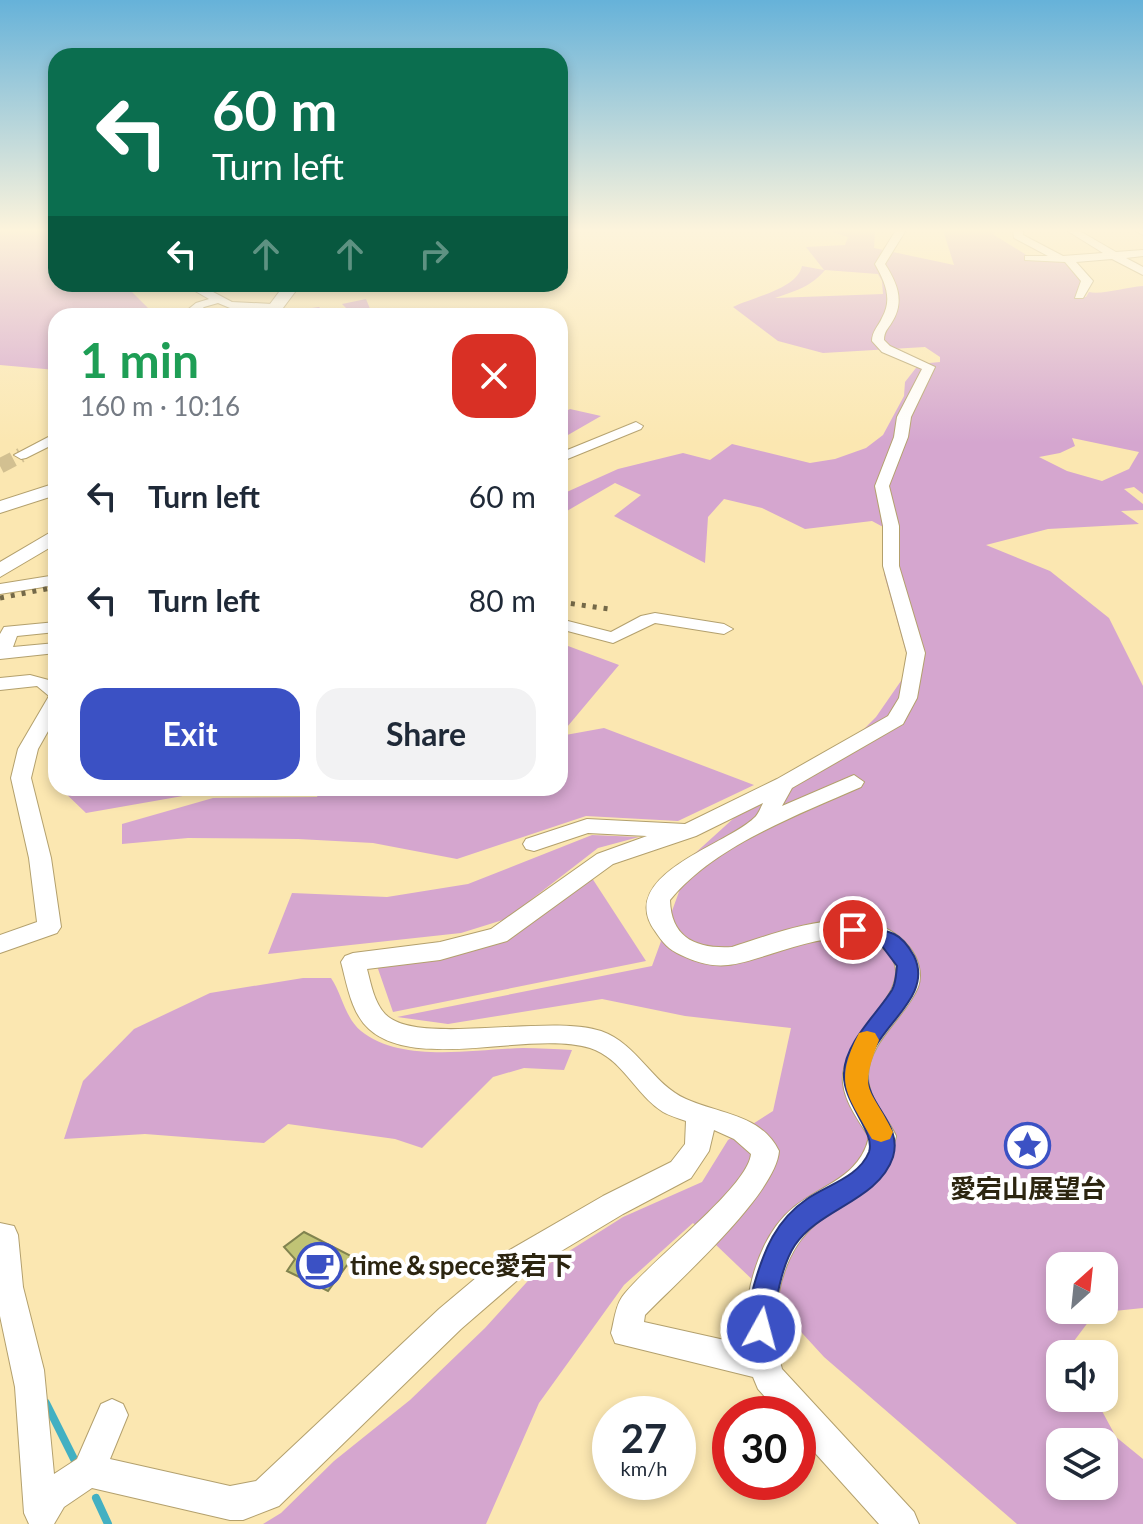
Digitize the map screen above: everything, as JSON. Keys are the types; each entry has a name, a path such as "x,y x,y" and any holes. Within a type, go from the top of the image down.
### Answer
{"street":[{"path":"221,301 250,308"},
{"path":"764,1364 626,1333 632,1308 738,1199 764,1165 765,1151 756,1138 737,1126 670,1103 621,1053 590,1037 554,1033 426,1037 396,1033 381,1026 372,1016 361,993 353,962 440,951 499,935 605,859 681,832 784,784 896,720 913,679 916,653 891,566 891,526 882,486 901,437 904,417 929,367 886,349 878,341 878,333 891,317 894,301"},
{"path":"568,455 636,426"},
{"path":"21,455 48,441"},
{"path":"0,507 48,492"},
{"path":"0,571 48,540"},
{"path":"0,589 48,581"},
{"path":"568,626 613,638 655,618 724,629"},
{"path":"48,628 10,631 0,654 48,649"},
{"path":"0,684 48,683"},
{"path":"0,944 49,927 40,858 21,778 28,749 48,714"},
{"path":"854,782 762,823 696,862 666,887 659,898 659,920 675,942 687,950 716,957 732,956 828,929 853,930 889,941 901,951 908,966 909,979 905,990 871,1031 855,1072 860,1101 883,1136 881,1157 860,1181 799,1220 777,1252 762,1303 764,1364 769,1378 902,1524"},
{"path":"762,823 784,784"},
{"path":"534,844 587,826 681,832"},
{"path":"89,1471 214,1501 243,1503 267,1494 450,1319 518,1261 613,1205 681,1170 690,1162 700,1137 697,1114"},
{"path":"4,1235 3,1279 28,1371 37,1520"},
{"path":"37,1520 52,1495 89,1471 112,1415"}],"shaded area":[{"path":"0,301 141,301 148,308 48,308 48,369 0,365"},
{"path":"367,301 370,308 346,308 342,304"},
{"path":"748,301 1143,301 1143,494 1134,487 1124,489 1143,504 1143,510 1121,511 1139,524 1048,529 986,545 1050,571 1109,618 1143,686 1143,1308 1118,1311 1118,1252 1046,1252 1046,1324 1087,1324 1075,1340 1046,1340 1046,1412 1103,1412 1111,1428 1046,1428 1046,1500 1118,1500 1118,1439 1143,1459 1143,1524 1017,1524 824,1357 759,1286 693,1223 624,1285 539,1403 486,1524 263,1524 281,1513 334,1461 410,1400 485,1328 536,1272 623,1217 702,1182 728,1140 773,1111 791,1028 685,1016 602,999 448,1024 397,1017 652,966 692,856 767,788 859,734 876,717 903,678 909,663 884,574 885,528 872,521 805,529 762,508 724,499 708,517 705,563 614,516 641,495 615,483 568,510 568,491 618,469 683,453 710,460 732,444 810,463 835,459 866,448 883,435 904,396 905,382 919,364 940,362 940,357 925,347 823,353 778,341 733,307","holes":["1072,438 1139,452 1129,469 1102,481 1067,471 1039,457 1075,446"]},
{"path":"570,409 601,416 568,435"},
{"path":"568,646 619,665 568,726"},
{"path":"604,728 754,785 678,821 586,816 457,859 373,843 298,839 188,838 122,844 122,824 213,798 568,796 568,735"},
{"path":"68,796 183,796 86,813"},
{"path":"592,835 639,837 598,848 506,919 461,933 268,954 292,893 387,897 468,884"},
{"path":"592,878 646,961 393,1012 377,966 454,956"},
{"path":"303,978 331,978 356,1026 378,1041 397,1048 439,1052 523,1048 572,1050 564,1070 524,1068 493,1077 422,1148 395,1139 288,1124 264,1143 145,1134 64,1139 83,1081 134,1029 210,993"}],"building":[{"name":"time＆spece愛宕下","path":"304,1232 353,1257 328,1291 287,1271 295,1259 284,1247"}],"waterway":[{"path":"46,1403 75,1461"},
{"path":"96,1498 108,1524"}],"tunnel":[{"path":"0,466 21,455"}],"railway":[{"path":"0,598 48,589"},
{"path":"568,603 609,609"}],"slow traffic":[{"path":"867,1040 855,1072 856,1088 860,1101 881,1132"}],"place":[{"name":"愛宕山展望台","path":"1028,1145"},
{"name":"time＆spece愛宕下","path":"319,1265"}],"route":[{"path":"761,1329 762,1303 777,1252 787,1234 814,1208 860,1181 881,1157 883,1136 860,1101 855,1072 871,1031 905,990 909,979 908,966 901,951 889,941 853,930"}]}
